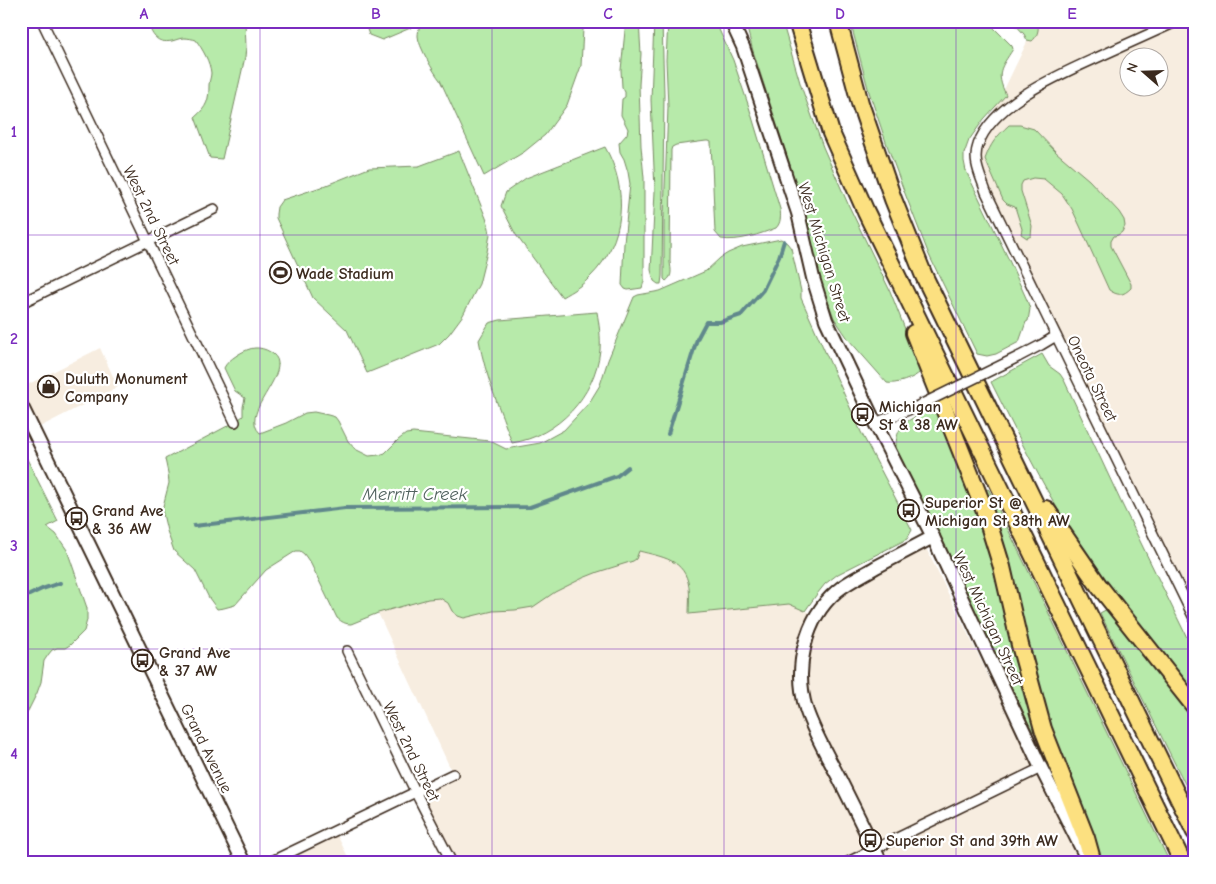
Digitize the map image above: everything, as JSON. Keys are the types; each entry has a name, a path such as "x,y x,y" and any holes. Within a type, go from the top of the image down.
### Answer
{"highway":[{"path":"797,21 832,133 866,212 1183,863"},
{"path":"838,21 860,103 893,199 924,276 1195,832"},
{"path":"900,283 914,334 984,509 1002,567 1020,645 1043,729 1086,838 1093,863"},
{"path":"1014,462 1099,586 1195,708"}],"street":[{"name":"West 2nd Street","path":"42,21 235,422"},
{"name":"West Michigan Street","path":"732,21 743,47 798,213 813,278 826,320 875,423 933,537 1089,863"},
{"name":"Oneota Street","path":"1178,21 1055,77 999,113 985,131 977,146 976,165 986,192 1195,620"},
{"path":"21,303 214,209"},
{"path":"875,423 916,407 1041,346 1056,336"},
{"name":"Grand Avenue","path":"21,405 244,863"},
{"path":"881,863 815,732 806,709 801,685 801,662 805,643 814,620 836,592 851,581 933,537"},
{"name":"West 2nd Street","path":"347,651 452,863"},
{"path":"846,863 1042,768"},
{"path":"268,863 453,774"},
{"path":"21,848 28,863"}],"shaded area":[{"path":"1037,21 1195,21 1195,620 986,192 977,146"},
{"path":"100,348 118,387 34,430 21,405 21,388"},
{"path":"345,508 639,551 665,557 676,562 685,572 689,587 690,614 789,604 817,616 836,592 923,542 1080,863 452,863 416,791 453,774 378,613"},
{"path":"335,831 351,863 268,863"}],"green space":[{"path":"147,21 245,21 245,57 222,159 210,158 195,117 205,106 208,95 211,73 204,52 196,40 189,38 167,42 158,40"},
{"path":"364,21 582,21 581,66 567,105 545,135 524,152 484,176 440,80 421,46 418,36 420,24 382,40 369,35"},
{"path":"626,21 639,21 641,54 639,85 644,178 644,281 642,288 628,290 622,285 630,184 619,143 627,134 628,129 621,115 622,99 625,97 622,87 621,70"},
{"path":"654,21 662,21 664,94 661,284 654,281 651,270 655,191 651,100"},
{"path":"668,21 715,21 733,60 749,107 780,209 780,217 776,228 742,238 721,239 715,232 711,142 706,141 672,147 671,273 666,281 664,279 664,214 668,107 666,60"},
{"path":"745,21 782,21 801,86 823,147 890,291 920,367 920,372 909,379 887,383 849,340 834,318 822,285 791,168"},
{"path":"850,21 987,21 1012,46 1013,49 1000,75 1006,95 984,119 969,140 964,154 966,171 1030,309 1028,321 1019,342 996,354 987,356 977,354 929,255 869,92"},
{"path":"1012,21 1034,21 1038,24 1035,38 1032,41 1027,40"},
{"path":"1009,125 1020,125 1034,129 1056,152 1089,180 1119,212 1125,226 1122,232 1114,236 1111,246 1131,284 1131,288 1125,293 1118,294 1109,290 1072,209 1062,194 1044,179 1033,178 1023,181 1021,185 1021,191 1032,226 1031,236 1027,238 1021,234 1022,229 1015,207 1003,200 985,159 994,140"},
{"path":"605,147 613,163 618,180 620,215 617,232 611,248 602,263 584,283 562,297 516,235 501,206 506,192 526,178"},
{"path":"459,151 488,223 490,234 479,284 463,315 439,344 367,373 347,330 313,298 276,218 277,207 282,200 369,168 419,166"},
{"path":"781,239 791,248 801,298 861,432 912,530 907,539 838,574 825,584 805,611 789,604 689,614 689,587 683,570 671,561 639,551 636,559 633,561 583,578 555,592 533,607 493,611 464,618 452,611 448,603 440,598 428,599 378,613 349,624 337,618 311,564 300,551 296,551 266,570 235,605 217,609 209,598 195,570 174,551 162,510 169,483 165,459 243,416 245,398 235,391 224,368 242,352 259,348 273,354 278,363 277,371 255,417 255,426 260,433 305,413 314,412 335,417 348,441 355,449 369,456 385,453 406,434 413,433 490,441 506,449 540,443 564,430 589,403 600,385 608,360 634,297 660,291 706,271 720,258 742,247"},
{"path":"597,312 600,350 597,367 591,383 582,398 559,423 529,439 512,443 489,379 479,340 489,323 500,320"},
{"path":"1042,354 1049,366 1060,374 1064,380 1195,654 1195,698 1130,616 1084,552 1059,512 991,382"},
{"path":"939,407 975,498 1037,729 1033,732 896,448 899,431 903,425 915,417"},
{"path":"21,447 58,521 47,527 56,534 67,550 87,608 87,620 84,631 70,645 65,648 52,650 44,661 41,682 37,693 21,721"},
{"path":"988,489 1170,863 1104,863 1087,828 1055,748 985,491"},
{"path":"1109,608 1195,715 1195,804 1100,613"}],"waterway":[{"name":"Merritt Creek","path":"668,434 697,339 706,322 720,322 741,315 763,290 779,257 784,241"},
{"name":"Merritt Creek","path":"194,526 345,508 530,507 617,476 628,467"},
{"name":"Merritt Creek","path":"21,599 60,583"}],"place":[{"name":"Wade Stadium","path":"280,273"},
{"name":"Duluth Monument Company","path":"49,387"},
{"name":"Michigan St & 38 AW","path":"863,415"},
{"name":"Superior St @ Michigan St 38th AW","path":"909,511"},
{"name":"Grand Ave & 36 AW","path":"76,519"},
{"name":"Grand Ave & 37 AW","path":"143,661"},
{"name":"Superior St and 39th AW","path":"870,840"}]}
